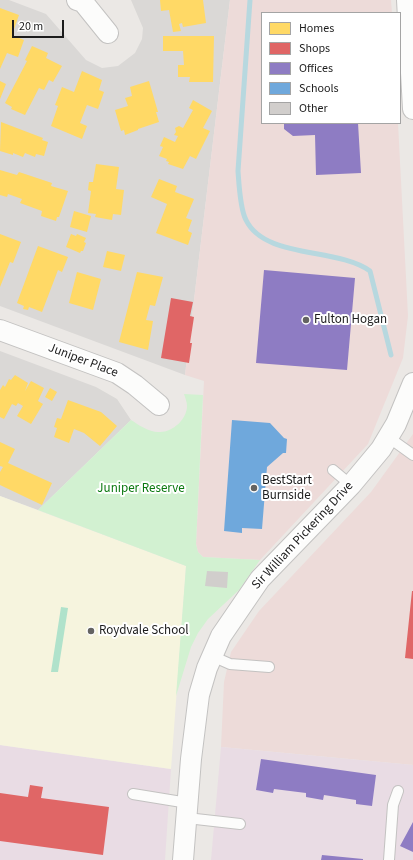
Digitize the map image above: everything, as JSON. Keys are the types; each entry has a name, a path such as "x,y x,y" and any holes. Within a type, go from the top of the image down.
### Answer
{"street":[{"path":"407,0 413,98"},
{"path":"82,1 108,33"},
{"name":"Juniper Place","path":"0,330 117,372 159,405"},
{"name":"Sir William Pickering Drive","path":"183,860 191,759 199,695 207,668 221,636 260,579 351,485 381,449 399,417 413,383"}],"lane":[{"path":"388,437 413,455"},
{"path":"334,470 351,485"},
{"path":"212,656 230,664 269,667"},
{"path":"389,860 393,805 398,791"},
{"path":"133,794 187,811 240,824"}],"shaded area":[{"path":"0,0 9,0 46,14 86,60 102,68 118,66 135,53 142,39 143,28 131,0 230,0 185,375 0,306"},
{"path":"230,0 391,0 392,12 261,12 261,124 398,124 408,316 403,358 368,444 260,560 203,557 198,552 196,544 204,381 185,375"},
{"path":"0,351 96,387 117,399 131,420 38,510 0,496"},
{"path":"413,434 413,765 221,747 224,682 231,652 259,611 371,492"},
{"name":"Roydvale School","path":"0,496 186,566 171,769 0,745"},
{"path":"0,745 171,769 165,860 0,860"},
{"path":"221,747 413,765 413,860 211,860"}],"green space":[{"name":"Juniper Reserve","path":"184,394 203,395 196,544 198,552 203,557 260,560 239,590 208,619 198,633 191,647 176,696 186,566 38,510 131,420 156,432 170,430 178,424 185,416 186,411 187,404"},
{"path":"61,607 68,608 58,672 51,672"}],"building: Homes":[{"path":"160,0 203,0 206,23 183,27 182,23 179,24 181,31 173,32 169,10 161,11"},
{"path":"0,8 19,15 12,35 24,40 18,57 7,53 0,69"},
{"path":"163,36 214,36 213,82 189,82 190,77 178,77 178,65 184,65 183,51 163,51"},
{"path":"32,46 48,53 46,58 62,66 53,82 49,80 44,90 39,88 25,115 11,109 12,107 5,103 27,61 25,60"},
{"path":"82,71 102,80 99,90 104,92 98,109 87,105 80,123 87,126 82,139 51,126 58,106 55,105 62,87 74,92"},
{"path":"0,81 6,84 0,99"},
{"path":"149,81 158,112 156,112 159,122 125,135 124,130 121,131 115,110 128,106 125,98 132,96 130,87"},
{"path":"193,100 212,111 203,128 210,131 196,159 190,156 183,169 168,164 169,162 166,161 167,159 159,156 163,147 160,146 164,137 175,142 178,136 174,135 176,132 175,128 179,126 183,128 193,110 189,108"},
{"path":"1,122 43,138 42,140 48,142 44,156 36,154 35,157 25,153 23,157 13,153 13,155 0,151"},
{"path":"96,164 119,167 116,189 124,190 121,215 113,214 112,220 95,217 96,214 88,213 91,191 88,190 89,182 93,182"},
{"path":"0,170 17,175 19,172 52,183 51,186 68,191 59,217 57,217 56,221 41,216 42,211 20,203 22,199 8,194 7,197 0,195"},
{"path":"159,179 177,186 175,192 194,199 186,218 192,220 188,231 192,233 188,245 156,233 167,204 151,197"},
{"path":"74,211 91,216 87,232 70,227"},
{"path":"0,234 21,242 13,263 10,262 0,287"},
{"path":"71,234 76,236 77,234 86,238 83,251 80,253 66,247"},
{"path":"38,246 68,257 62,272 58,270 42,312 29,307 28,310 23,309 24,306 17,303"},
{"path":"107,251 125,255 121,271 103,267"},
{"path":"77,272 101,279 93,310 69,303"},
{"path":"137,272 163,277 155,306 150,305 146,320 153,321 148,350 119,342"},
{"path":"15,375 28,383 25,391 31,381 44,388 38,401 43,404 31,424 17,416 23,406 18,403 16,406 12,404 4,419 0,417 0,390 3,385 5,387 9,379 11,380"},
{"path":"50,388 57,392 52,401 45,397"},
{"path":"68,400 101,412 117,426 100,446 84,433 74,429 69,443 54,437 57,428 54,427 57,418 61,419"},
{"path":"0,442 15,449 8,463 52,483 42,505 0,485 0,472 3,467 0,466"}],"building: Shops":[{"path":"171,298 193,302 190,316 194,317 189,363 161,358"},
{"path":"413,591 413,659 405,658"},
{"path":"30,785 43,787 41,798 109,807 103,855 0,841 0,793 28,797"}],"building: Offices":[{"path":"284,124 358,124 361,173 316,175 315,135 293,136 284,129"},
{"name":"Fulton Hogan","path":"264,270 355,278 347,370 256,363"},
{"path":"261,759 376,775 372,806 356,804 356,800 324,795 323,800 306,797 306,793 274,789 273,793 256,790"},
{"path":"413,822 413,852 400,846"},
{"path":"322,855 363,859 363,860 321,860"}],"building: Schools":[{"name":"BestStart Burnside","path":"232,420 270,423 284,438 287,439 286,453 283,453 267,467 262,529 242,528 242,533 224,531"}],"building: Other":[{"path":"207,571 228,572 227,588 205,586"}],"waterway":[{"path":"250,0 238,171 242,210 246,220 255,232 269,241 285,247 339,258 370,271 391,355"}],"place":[{"name":"Fulton Hogan","path":"306,320"},
{"name":"BestStart Burnside","path":"254,488"},
{"name":"Roydvale School","path":"91,631"}]}
